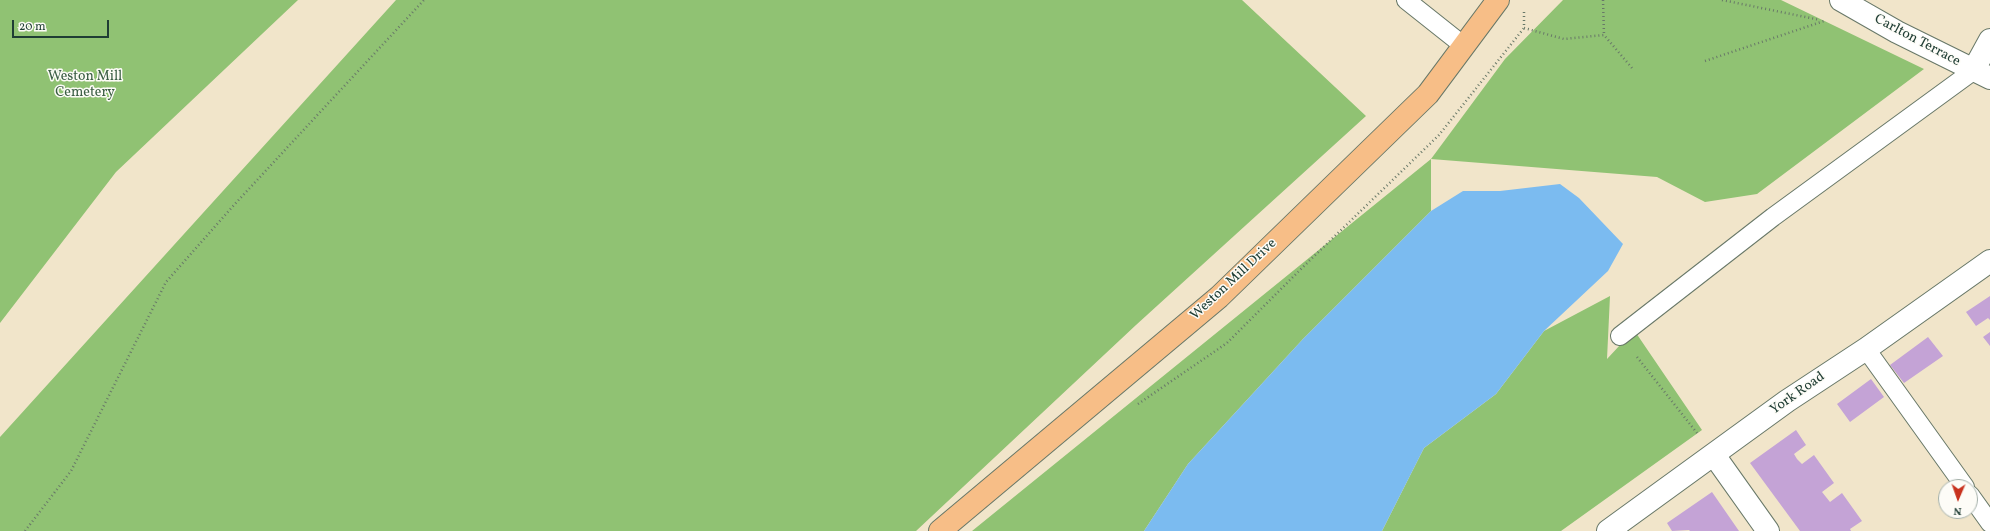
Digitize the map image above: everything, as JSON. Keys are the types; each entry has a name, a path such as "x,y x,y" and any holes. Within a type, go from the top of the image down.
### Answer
{"main road":[{"name":"Weston Mill Drive","path":"940,531 1219,297 1428,94 1498,0"}],"street":[{"name":"Carlton Terrace","path":"1842,0 1982,75 1990,40"},
{"name":"York Road","path":"1608,531 1787,401 1866,349 1990,261"},
{"path":"1714,455 1768,531"}],"lane":[{"path":"1406,0 1464,46"},
{"path":"1620,336 1772,216 1982,75"},
{"path":"1866,349 1959,479"},
{"path":"1978,506 1990,523"}],"path":[{"path":"25,531 71,471 166,282 276,159 424,0"},
{"path":"1603,0 1604,36 1632,68"},
{"path":"1722,0 1824,21"},
{"path":"1706,60 1824,21 1842,0"},
{"path":"1524,28 1564,40 1604,36"},
{"path":"1620,336 1714,455"}],"green space":[{"name":"Weston Mill Cemetery","path":"0,0 298,0 116,172 0,323"},
{"path":"396,0 1242,0 1366,116 1136,325 916,531 0,531 0,437"},
{"path":"1563,0 1781,0 1924,69 1757,194 1705,202 1657,177 1431,159 1505,59"},
{"path":"1431,159 1431,211 1303,339 1188,464 1144,531 972,531"},
{"path":"1610,296 1607,359 1634,330 1702,430 1561,531 1382,531 1424,448 1496,394 1544,331"}],"water":[{"path":"1560,184 1579,198 1623,244 1608,271 1544,331 1496,394 1424,448 1382,531 1144,531 1188,464 1303,339 1431,211 1463,191 1500,191"}],"building":[{"path":"1990,296 1990,320 1988,318 1976,326 1966,312"},
{"path":"1990,332 1990,346 1983,337"},
{"path":"1928,337 1943,356 1904,383 1890,365"},
{"path":"1871,379 1884,397 1850,422 1837,404"},
{"path":"1796,430 1806,445 1794,454 1797,459 1802,464 1814,455 1834,483 1822,492 1830,502 1842,493 1862,521 1850,529 1851,531 1800,531 1750,463"},
{"path":"1712,492 1739,531 1672,531 1667,523"}]}
